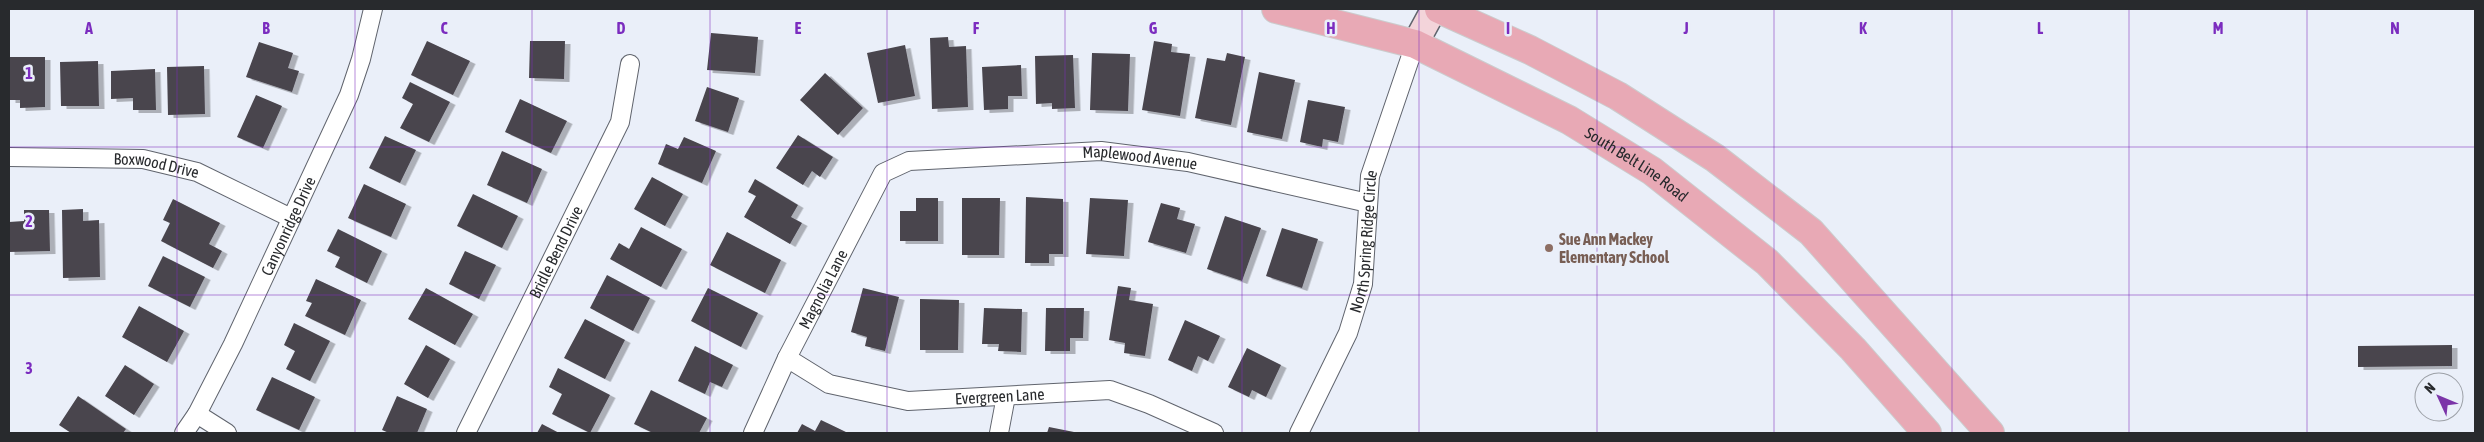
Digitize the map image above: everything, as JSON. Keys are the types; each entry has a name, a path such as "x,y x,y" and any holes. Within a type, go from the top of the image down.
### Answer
{"main road":[{"name":"South Belt Line Road","path":"1276,9 1415,44 1569,120 1652,171 1767,262 1853,350 1926,433"},
{"path":"1439,9 1530,50 1618,96 1715,158 1811,232 1990,433"}],"street":[{"name":"Canyonridge Drive","path":"184,433 197,414 233,344 349,95 361,59 373,9"},
{"path":"1415,44 1434,9"},
{"name":"North Spring Ridge Circle","path":"1299,433 1348,333 1363,284 1370,176 1415,44"},
{"name":"Bridle Bend Drive","path":"466,433 620,122 630,64"},
{"name":"Maplewood Avenue","path":"908,161 1101,151 1188,162 1368,203"},
{"name":"Boxwood Drive","path":"9,157 144,159 197,172 291,218"},
{"name":"Magnolia Lane","path":"753,433 788,358 883,173 908,161"},
{"name":"Evergreen Lane","path":"788,358 829,384 908,401 1110,390 1149,404 1214,433"},
{"path":"999,433 1006,396"},
{"path":"197,414 227,433"}],"building":[{"path":"711,33 758,37 755,73 707,70"},
{"path":"948,37 949,47 966,46 968,107 932,109 930,38"},
{"path":"427,41 470,61 453,95 411,75"},
{"path":"530,41 565,41 564,79 529,78"},
{"path":"1154,41 1172,44 1171,52 1190,54 1180,116 1142,110"},
{"path":"259,42 293,53 288,68 299,71 292,92 246,77"},
{"path":"905,45 915,96 878,103 867,53"},
{"path":"1092,53 1130,54 1128,111 1090,110"},
{"path":"1227,53 1245,57 1231,125 1195,118 1207,58 1225,61"},
{"path":"1073,55 1075,108 1052,109 1052,103 1036,104 1035,56"},
{"path":"9,57 45,57 45,107 20,108 20,100 10,100"},
{"path":"98,61 99,106 61,106 60,62"},
{"path":"1021,65 1022,96 1008,96 1008,109 984,110 982,67"},
{"path":"204,66 205,114 168,115 167,67"},
{"path":"155,69 156,110 133,110 133,98 111,99 111,71"},
{"path":"1259,72 1295,80 1282,139 1247,132"},
{"path":"825,73 863,108 838,135 800,100"},
{"path":"410,82 450,102 429,142 400,128 413,104 402,98"},
{"path":"707,87 739,98 728,132 695,121"},
{"path":"256,95 282,106 263,148 237,137"},
{"path":"520,99 567,121 551,153 505,132"},
{"path":"1308,100 1345,107 1338,142 1323,139 1322,147 1300,142"},
{"path":"798,135 833,157 820,177 812,171 803,185 776,168"},
{"path":"385,136 416,150 400,183 369,168"},
{"path":"684,137 716,151 702,183 658,164 666,144 678,149"},
{"path":"502,151 542,169 527,203 487,185"},
{"path":"652,177 683,194 665,226 634,209"},
{"path":"755,179 798,205 791,217 802,223 790,244 744,217 756,196 748,192"},
{"path":"364,184 406,204 391,237 348,218"},
{"path":"473,194 518,216 502,248 457,226"},
{"path":"1026,197 1063,199 1063,254 1049,254 1049,263 1025,263"},
{"path":"916,198 938,198 938,241 900,241 900,211 916,211"},
{"path":"962,198 1000,198 999,255 962,255"},
{"path":"1090,198 1128,200 1124,256 1086,254"},
{"path":"173,199 220,223 209,244 222,251 213,268 161,241 170,223 163,220"},
{"path":"1161,203 1180,208 1177,219 1195,224 1186,253 1148,242"},
{"path":"83,209 83,221 99,220 100,277 63,278 62,210"},
{"path":"24,210 49,210 50,251 9,252 9,222 24,221"},
{"path":"1225,216 1261,228 1242,281 1207,269"},
{"path":"641,227 682,249 661,287 610,259 619,243 629,249"},
{"path":"1282,228 1318,239 1302,288 1266,276"},
{"path":"338,229 382,251 367,283 335,267 340,257 327,251"},
{"path":"727,232 781,260 765,293 710,265"},
{"path":"465,251 496,265 479,299 449,284"},
{"path":"163,256 205,277 190,307 148,286"},
{"path":"607,275 650,298 633,331 590,308"},
{"path":"316,279 361,300 345,335 305,316 312,303 306,301"},
{"path":"1118,286 1131,288 1129,300 1153,304 1145,356 1124,353 1125,343 1109,340"},
{"path":"426,288 473,314 455,345 408,319"},
{"path":"708,288 758,313 741,347 691,321"},
{"path":"863,288 899,297 885,351 865,346 867,337 851,332"},
{"path":"920,299 959,300 958,350 920,350"},
{"path":"139,306 184,331 167,362 122,337"},
{"path":"984,308 1022,309 1021,352 998,351 999,344 982,344"},
{"path":"1046,308 1084,308 1083,338 1070,338 1070,351 1045,351"},
{"path":"585,319 625,340 605,379 564,358"},
{"path":"1185,320 1220,336 1208,361 1198,356 1192,371 1168,360"},
{"path":"294,323 330,341 310,381 286,369 295,351 284,345"},
{"path":"426,345 450,359 428,398 404,384"},
{"path":"2452,345 2452,366 2358,367 2358,346"},
{"path":"695,346 733,365 722,387 710,382 705,394 678,381"},
{"path":"1247,348 1281,365 1266,397 1252,390 1249,397 1228,387"},
{"path":"125,365 154,384 134,415 105,396"},
{"path":"558,368 610,395 590,433 552,414 562,394 549,387"},
{"path":"272,377 315,397 299,430 256,410"},
{"path":"651,390 707,418 699,433 653,433 634,424"},
{"path":"78,396 126,429 123,433 71,433 59,425"},
{"path":"397,396 427,409 417,433 389,433 382,430"},
{"path":"821,420 848,433 797,433 802,424 815,431"},
{"path":"542,424 559,433 537,433"},
{"path":"1049,427 1074,432 1074,433 1047,433"}],"place":[{"name":"Sue Ann Mackey Elementary School","path":"1549,248"}]}
